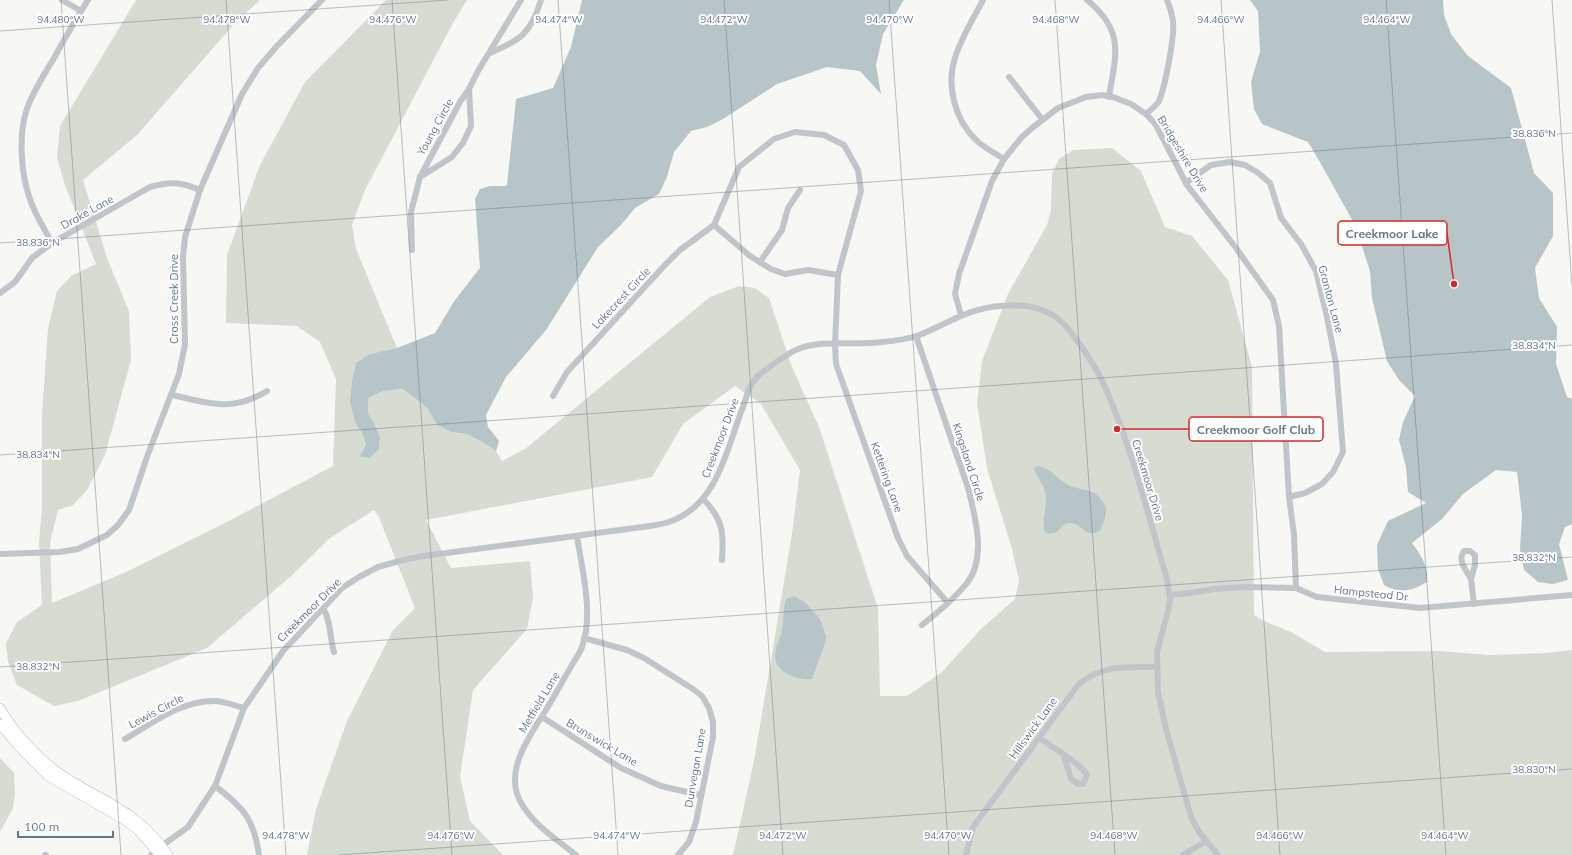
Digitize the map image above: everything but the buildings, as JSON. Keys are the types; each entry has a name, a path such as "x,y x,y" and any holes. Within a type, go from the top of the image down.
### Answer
{"street":[{"path":"62,0 81,11"},
{"path":"52,243 35,214 24,178 22,140 26,111 35,90 88,0"},
{"name":"Cross Creek Drive","path":"0,554 60,552 78,549 107,535 118,525 129,510 148,454 179,374 185,344 183,257 185,237 200,190 242,94 258,68 277,46 322,0"},
{"name":"Young Circle","path":"412,250 411,212 420,177 460,102 521,0"},
{"path":"490,53 509,45 524,34 535,19 541,0"},
{"path":"983,0 962,40 955,58 951,73 951,89 956,107 964,125 976,140 1004,159"},
{"path":"1087,0 1101,13 1113,31 1116,56 1109,97"},
{"path":"1146,114 1155,107 1159,101 1163,87 1173,31 1173,20 1167,0"},
{"path":"1009,77 1042,119"},
{"name":"Young Circle","path":"420,177 452,157 463,143 471,126 469,88"},
{"name":"Bridgeshire Drive","path":"962,315 955,294 959,274 992,181 1004,159 1021,138 1042,119 1058,108 1086,97 1102,95 1132,104 1146,114 1156,125 1186,184 1236,248 1272,300 1279,326 1289,497 1294,534 1296,588"},
{"path":"835,344 838,275 860,191 858,170 844,146 824,135 795,132 774,139 739,167 714,225 750,256 771,269 785,274 808,270 838,275"},
{"name":"Granton Lane","path":"1186,184 1211,166 1230,162 1245,165 1257,172 1270,183 1281,218 1301,244 1316,270 1336,364 1343,452 1333,472 1322,484 1305,493 1289,497"},
{"name":"Drake Lane","path":"0,293 15,282 32,258 52,243 150,188 162,184 183,183 200,190"},
{"path":"760,262 782,230 788,208 800,190"},
{"name":"Lakecrest Circle","path":"553,396 567,372 664,266 680,250 714,225"},
{"name":"Creekmoor Drive","path":"157,851 188,827 215,786 244,708 283,651 342,588 359,577 378,568 403,560 424,556 650,526 669,522 685,515 703,499 714,484 753,382 765,370 781,358 798,349 824,344 881,342 916,336 962,315 977,310 999,306 1022,306 1039,309 1052,315 1064,325 1075,338 1105,386 1116,414 1133,462 1165,571 1170,595 1169,607 1157,652 1156,667 1158,692 1166,729 1191,817 1199,832 1218,855"},
{"name":"Kingsland Circle","path":"916,336 968,488 973,507 978,544 974,571 968,582 948,603 922,625"},
{"name":"Kettering Lane","path":"835,344 836,364 898,538 907,556 948,603"},
{"path":"172,395 227,406 243,403 256,398 267,391"},
{"path":"703,499 712,508 720,522 723,543 722,560"},
{"name":"Metfield Lane","path":"576,855 538,825 523,807 517,796 515,787 516,768 525,745 582,647 587,626 587,607 577,536"},
{"path":"1471,579 1474,604"},
{"name":"Hampstead Dr","path":"1170,595 1214,589 1245,587 1296,588 1316,597 1420,608 1572,595"},
{"path":"323,608 327,615 331,630 331,642 334,652"},
{"name":"Dunvegan Lane","path":"584,638 627,650 693,689 702,696 709,708 713,722 713,737 700,794 696,822 688,842 678,855"},
{"name":"Hillswick Lane","path":"966,855 973,827 1078,685 1092,675 1107,669 1121,667 1156,667"},
{"name":"Lewis Circle","path":"125,739 185,705 204,701 219,701 244,708"},
{"path":"0,708 10,726 35,752 61,774 126,812 142,824 157,851"},
{"name":"Brunswick Lane","path":"542,717 621,768 661,786 700,794"},
{"path":"0,724 20,748 48,776 123,819 137,829 157,851 168,855"},
{"path":"1039,738 1084,770 1087,775 1083,784 1078,784 1071,779 1064,756"},
{"path":"215,786 237,803 249,820 257,842 259,855"},
{"path":"1183,855 1206,841"}],"shaded area":[{"path":"136,0 260,0 235,23 137,135 83,180 107,258 129,311 131,360 105,455 87,490 73,505 58,510 50,542 52,603 126,572 227,522 333,466 336,379 320,342 297,326 226,323 227,255 260,165 305,82 386,0 467,0 453,23 365,190 352,225 356,249 397,348 370,354 356,425 361,431 366,444 361,456 379,449 380,437 368,413 368,398 383,391 401,389 428,409 437,425 451,432 467,434 484,443 496,451 502,461 525,449 710,297 739,286 755,288 769,298 792,367 819,427 878,608 880,696 907,696 942,672 981,629 1015,599 1019,581 1012,549 987,468 977,403 982,361 1008,294 1047,225 1051,210 1052,174 1059,159 1073,150 1112,148 1141,171 1165,227 1192,236 1228,280 1252,367 1254,615 1264,621 1291,632 1325,652 1441,651 1489,655 1546,653 1572,650 1572,855 732,855 754,761 792,534 800,470 761,404 735,386 683,424 652,477 426,520 451,568 530,561 533,597 527,629 473,690 460,777 470,821 503,855 307,855 316,809 347,721 393,630 415,608 378,515 374,510 330,538 290,577 207,648 78,701 54,706 17,685 8,662 6,643 17,622 42,605 39,543 42,507 42,415 48,328 57,291 71,276 96,264 65,185 57,158 60,126"},
{"path":"582,0 904,0 883,34 876,65 881,94 860,71 827,67 777,84 723,119 707,127 691,131 674,152 667,177 659,194 635,208 621,225 598,247 546,330 506,377 486,415 488,427 499,441 496,451 467,434 451,432 437,425 428,409 402,389 383,391 368,398 368,413 380,437 379,449 369,458 360,456 366,444 361,431 356,425 350,402 352,381 356,363 370,354 397,348 435,333 455,300 480,268 475,199 480,189 490,186 507,185 516,99 553,88 571,47"},
{"path":"1250,0 1443,0 1444,15 1451,34 1468,56 1511,88 1534,173 1553,193 1553,236 1535,268 1539,298 1557,327 1556,364 1567,397 1572,399 1572,524 1565,527 1559,544 1568,580 1553,584 1538,582 1524,570 1520,550 1522,515 1517,472 1496,470 1463,494 1442,519 1412,543 1421,556 1427,571 1427,582 1416,588 1406,590 1395,590 1384,585 1378,569 1377,545 1388,521 1426,503 1408,492 1406,467 1399,440 1403,422 1415,396 1399,380 1387,361 1372,298 1370,271 1355,225 1321,164 1308,142 1262,124 1254,109 1251,82 1260,52 1258,11"},
{"path":"1037,466 1051,472 1068,485 1091,491 1099,497 1106,510 1105,518 1100,531 1095,533 1087,532 1075,524 1069,523 1065,524 1056,532 1049,534 1045,532 1046,494 1034,469"},
{"path":"794,596 806,603 820,619 826,636 825,643 812,679 801,679 789,675 776,663 776,650 783,626 786,599"},
{"path":"0,758 14,773 15,794 13,808 0,832"}],"place":[{"name":"Creekmoor Lake","path":"1454,284"},
{"name":"Creekmoor Golf Club","path":"1117,429"}]}
